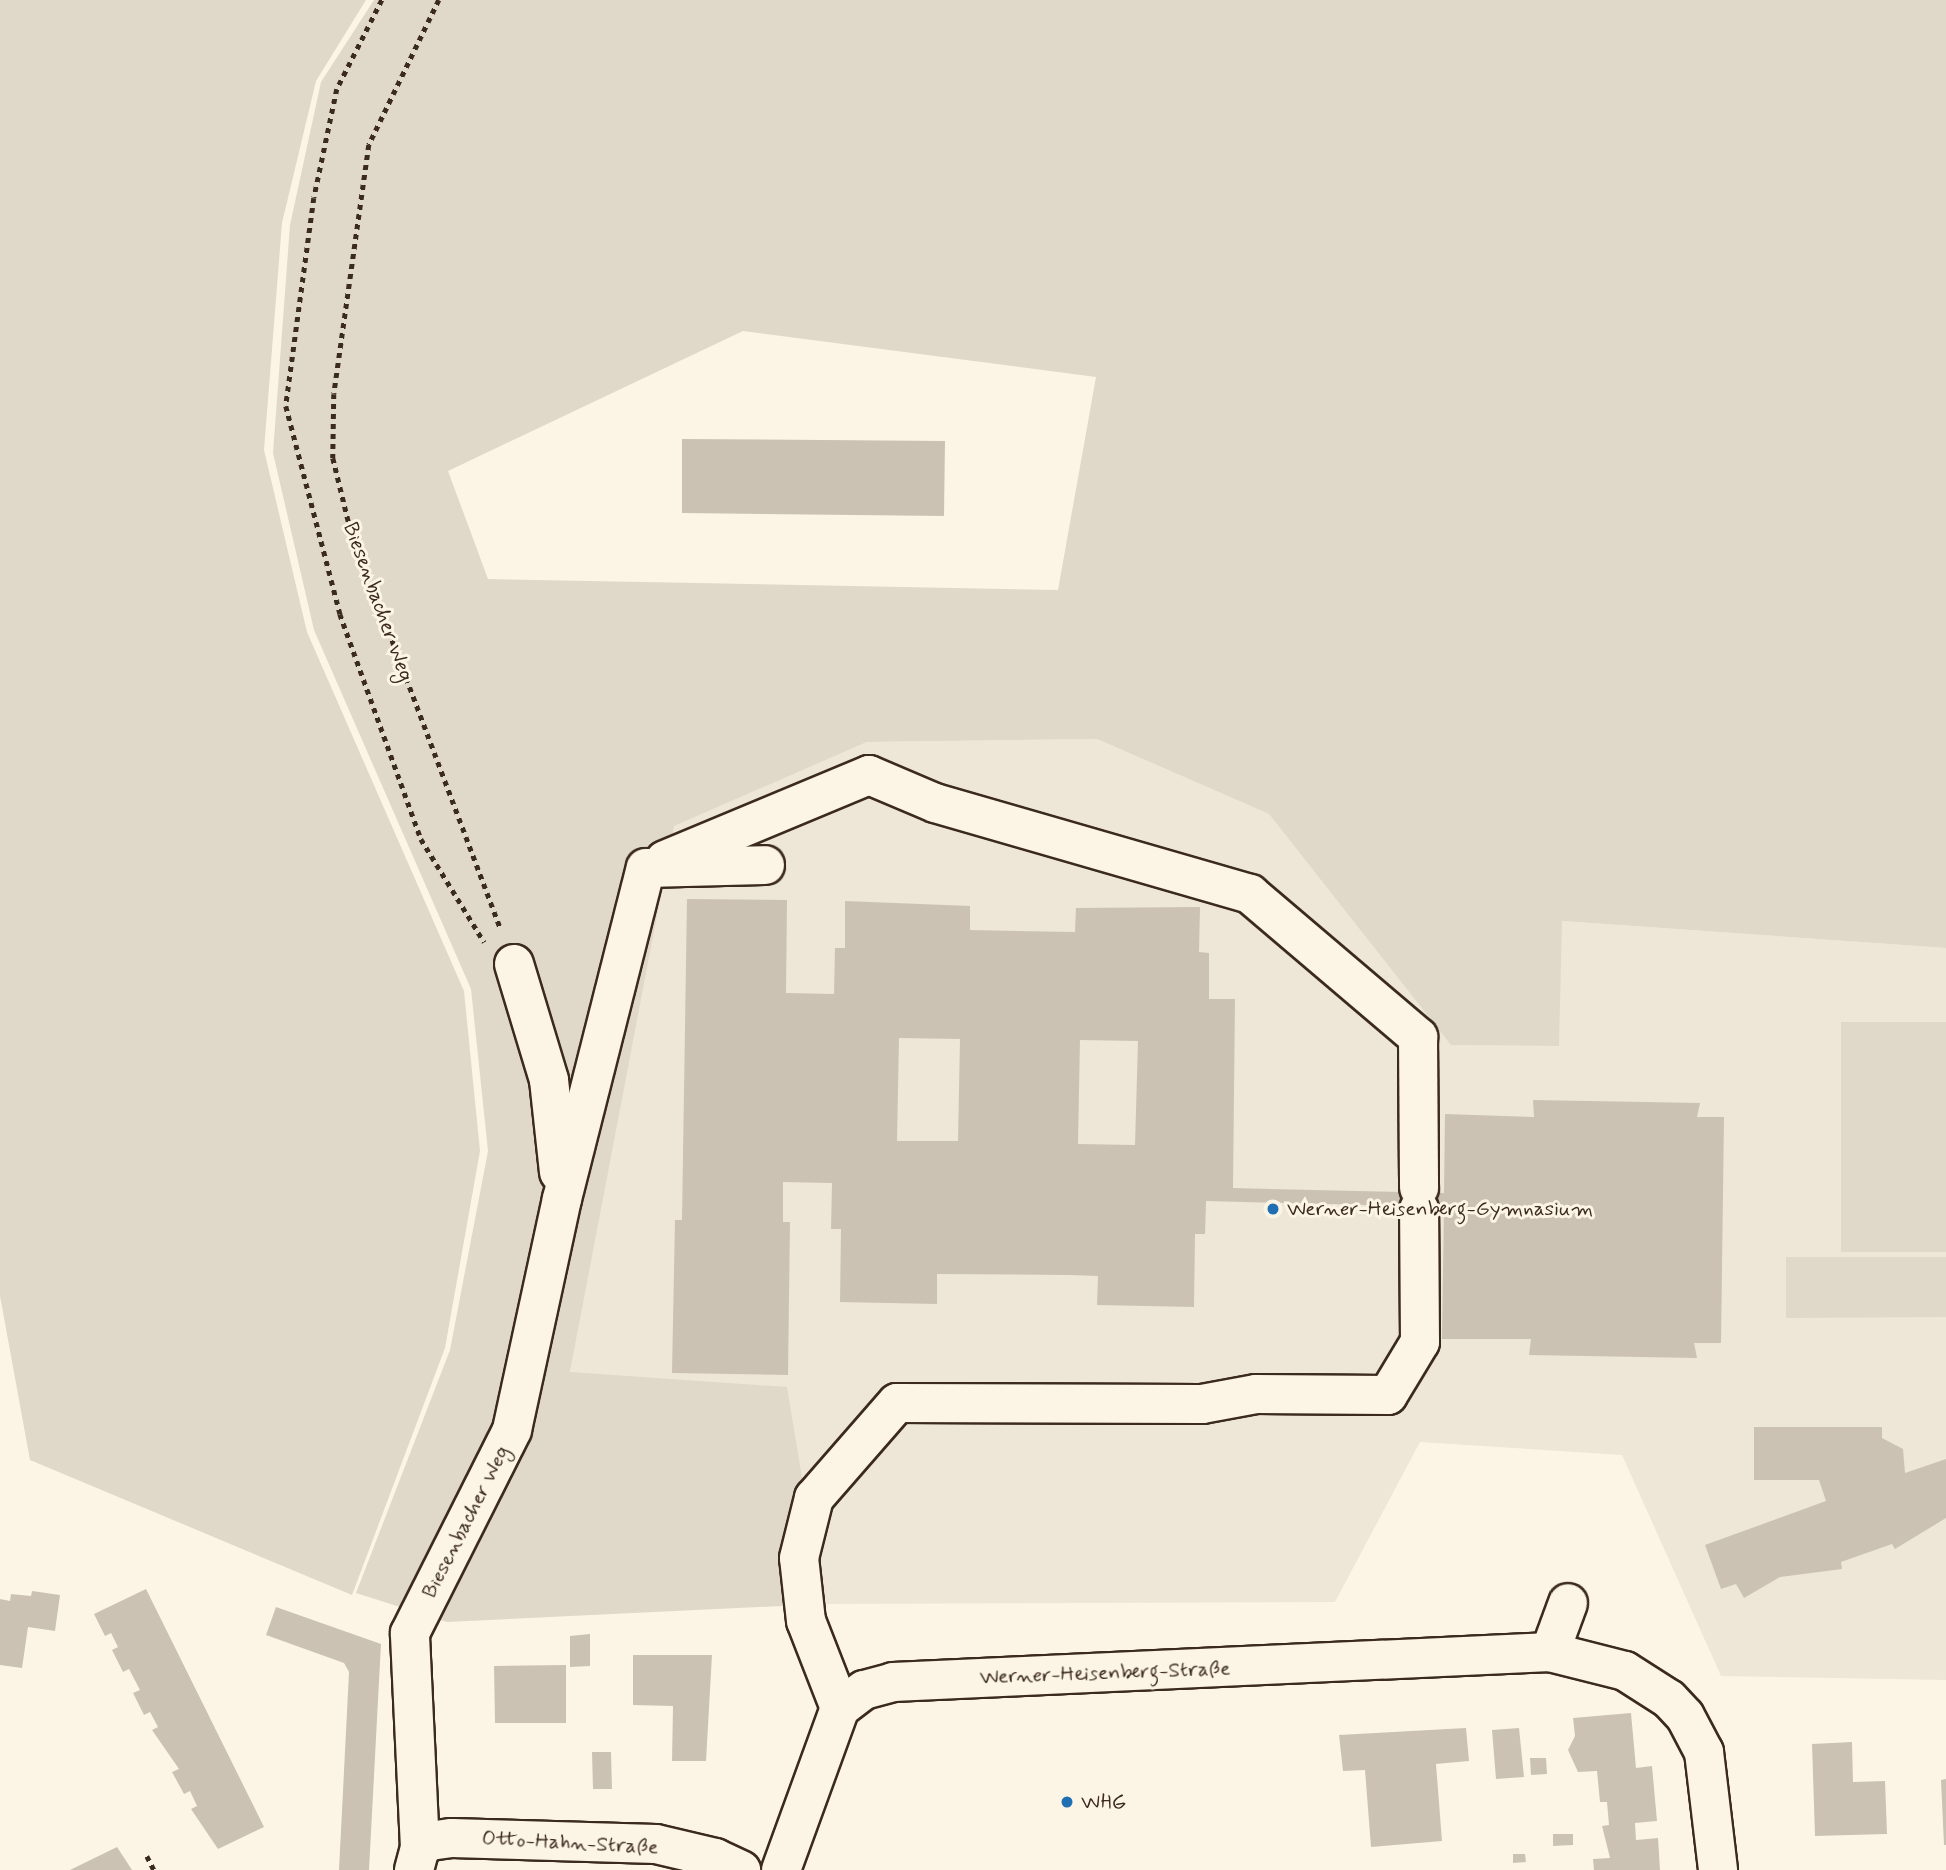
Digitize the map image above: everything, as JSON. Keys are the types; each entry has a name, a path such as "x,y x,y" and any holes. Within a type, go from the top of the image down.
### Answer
{"street":[{"path":"646,868 869,775 935,803 1250,894 1418,1037 1420,1342 1388,1395 1256,1394 1202,1404 897,1403 814,1498 799,1558 806,1621 840,1708 780,1870"},
{"path":"646,868 765,865"},
{"name":"Biesenbacher Weg","path":"417,1859 410,1633 512,1430 562,1199 646,868"},
{"name":"Biesenbacher Weg","path":"502,958 549,1080 562,1199"},
{"path":"1550,1652 1568,1603"},
{"name":"Werner-Heisenberg-Straße","path":"840,1708 864,1690 893,1682 1550,1652 1625,1671 1669,1699 1685,1716 1704,1752 1718,1870"},
{"name":"Otto-Hahn-Straße","path":"417,1859 430,1841 452,1838 656,1844 715,1858 741,1870"}],"path":[{"path":"382,0 337,89 314,198 286,406 340,614 421,838 502,958"},
{"name":"Biesenbacher Weg","path":"439,0 369,145 334,394 333,458 354,541 502,958"},
{"path":"147,1856 154,1870"}],"shaded area":[{"path":"0,0 366,0 316,81 282,223 264,450 307,632 464,991 480,1151 445,1348 352,1595 30,1460 0,1296"},
{"path":"374,0 1946,0 1946,948 1562,921 1559,1046 1451,1045 1269,814 1097,739 867,742 674,826 570,1372 787,1387 823,1604 447,1622 356,1593 450,1350 488,1151 471,989 314,630 273,453 290,225 321,82","holes":["743,331 1096,377 1058,590 488,579 448,471"]},
{"name":"Werner-Heisenberg-Gymnasium","path":"1097,739 1269,814 1452,1045 1559,1046 1561,921 1946,948 1946,1680 1721,1676 1622,1455 1420,1442 1335,1602 823,1604 570,1372 673,826 867,742"},
{"path":"1841,1022 1946,1022 1946,1252 1841,1252"},
{"path":"1786,1257 1946,1257 1946,1317 1786,1318"}],"building":[{"path":"682,439 945,441 944,516 682,513"},
{"path":"687,899 787,900 786,993 834,994 835,948 845,948 845,901 970,906 970,930 1075,932 1076,908 1200,907 1199,952 1209,953 1209,999 1235,999 1233,1188 1444,1193 1445,1114 1534,1117 1533,1100 1700,1103 1697,1117 1724,1117 1721,1343 1694,1343 1697,1358 1529,1355 1531,1339 1442,1339 1444,1207 1206,1201 1205,1234 1195,1234 1194,1307 1097,1305 1098,1276 1070,1275 937,1274 937,1304 840,1302 841,1229 831,1229 832,1183 783,1182 783,1222 790,1222 788,1375 672,1373 675,1220 682,1220","holes":["899,1038 960,1039 958,1141 897,1141","1080,1040 1138,1041 1135,1145 1078,1144"]},
{"path":"1754,1427 1882,1427 1882,1438 1903,1449 1905,1473 1946,1459 1946,1518 1895,1549 1892,1544 1841,1562 1842,1569 1780,1577 1744,1598 1736,1584 1721,1589 1705,1545 1826,1501 1819,1480 1754,1480"},
{"path":"146,1589 264,1827 218,1849 191,1809 197,1806 190,1791 184,1794 172,1772 179,1769 152,1730 158,1727 150,1712 144,1715 133,1693 140,1690 129,1669 123,1672 112,1650 118,1647 111,1633 105,1636 94,1614"},
{"path":"32,1591 60,1595 55,1631 28,1627 22,1668 0,1665 0,1599 10,1601 11,1594 31,1596"},
{"path":"276,1607 381,1644 369,1870 339,1870 349,1672 344,1663 266,1635"},
{"path":"590,1634 590,1666 570,1667 570,1636"},
{"path":"633,1655 712,1655 706,1761 672,1761 673,1706 633,1705"},
{"path":"566,1665 566,1723 495,1723 494,1666"},
{"path":"1631,1713 1636,1768 1652,1766 1657,1821 1635,1823 1636,1840 1658,1838 1660,1870 1594,1870 1593,1859 1610,1858 1602,1826 1609,1825 1607,1802 1600,1802 1597,1771 1578,1772 1568,1750 1575,1736 1573,1718"},
{"path":"1466,1728 1469,1761 1436,1764 1442,1841 1371,1847 1365,1770 1343,1771 1339,1735"},
{"path":"1519,1728 1524,1777 1496,1779 1492,1730"},
{"path":"1852,1742 1853,1782 1885,1781 1887,1834 1815,1836 1812,1744"},
{"path":"592,1752 611,1752 612,1789 593,1789"},
{"path":"1530,1758 1546,1758 1547,1774 1531,1775"},
{"path":"1946,1779 1946,1845 1944,1845 1941,1780"},
{"path":"1553,1834 1573,1834 1573,1845 1553,1846"},
{"path":"117,1847 132,1870 70,1870"},
{"path":"1513,1854 1525,1854 1526,1862 1513,1863"}],"place":[{"name":"Werner-Heisenberg-Gymnasium","path":"1273,1209"},
{"name":"WHG","path":"1067,1802"}]}
